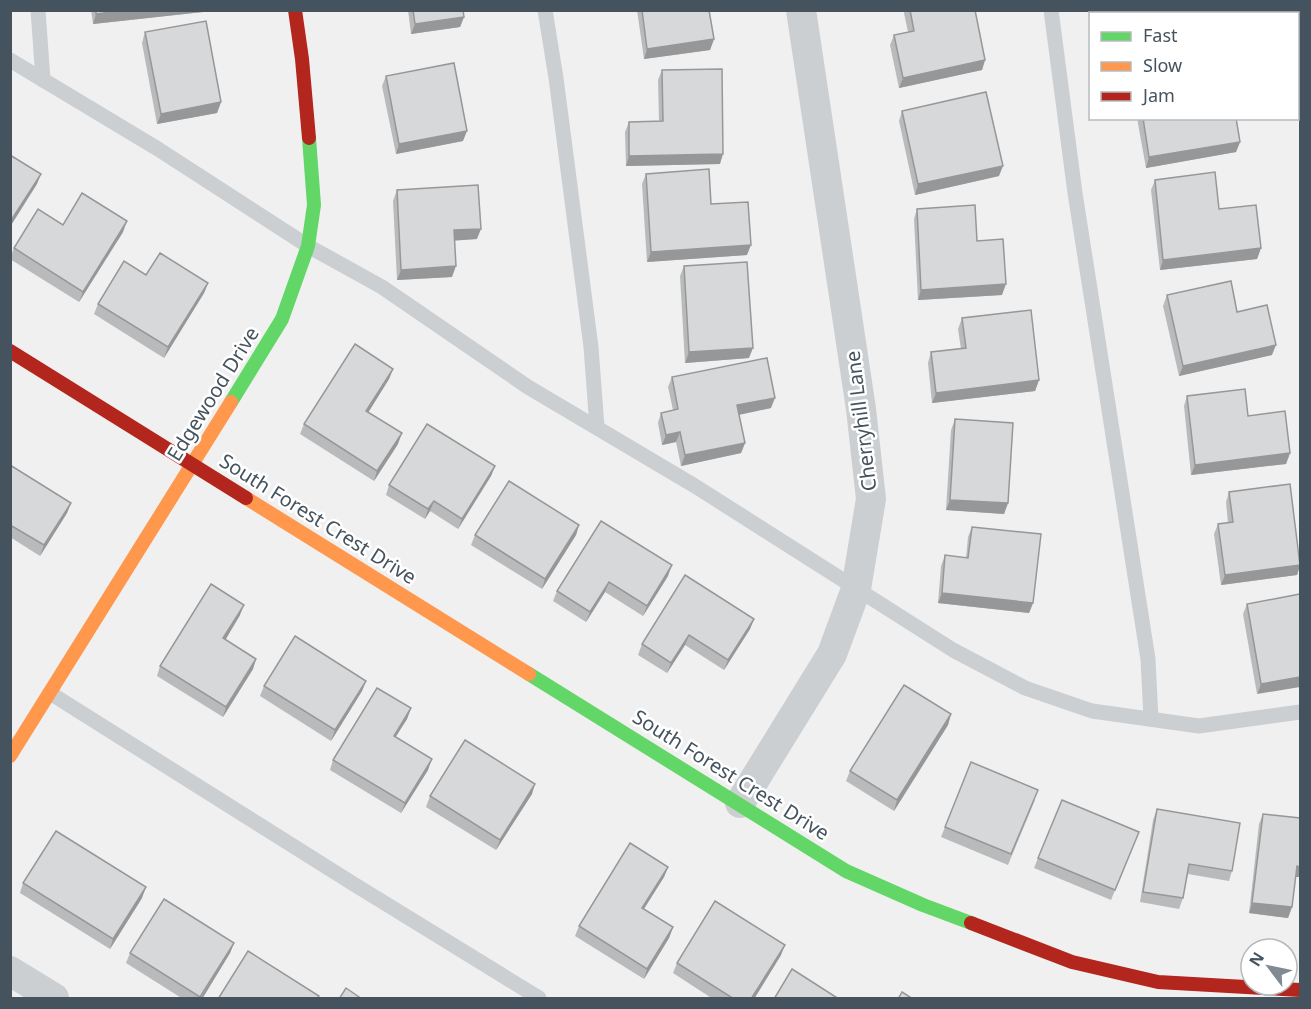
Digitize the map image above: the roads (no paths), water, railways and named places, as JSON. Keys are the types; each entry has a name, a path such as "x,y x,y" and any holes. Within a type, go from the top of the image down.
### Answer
{"street":[{"name":"Edgewood Drive","path":"10,756 282,319 308,246 314,205 302,59 295,10"},
{"name":"Cherryhill Lane","path":"740,803 832,654 856,589 871,499 861,409 801,10"},
{"name":"South Forest Crest Drive","path":"10,351 846,871 923,905 1072,962 1158,982 1300,990"},
{"path":"10,971 54,999"}],"lane":[{"path":"38,10 43,80"},
{"path":"545,10 591,347 597,427"},
{"path":"1051,10 1075,192 1148,659 1151,719"},
{"path":"10,60 158,148 308,246 382,287 528,387 694,486 953,650 1025,688 1092,711 1199,726 1300,712"},
{"path":"50,693 539,999"}]}
